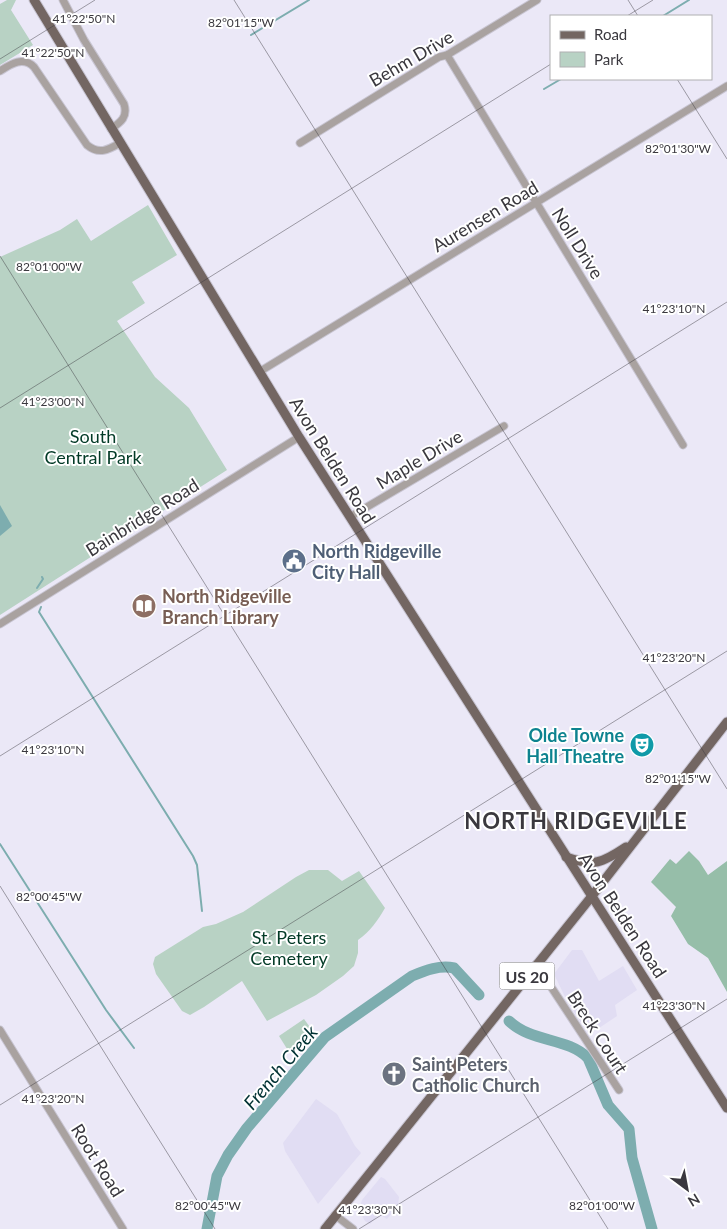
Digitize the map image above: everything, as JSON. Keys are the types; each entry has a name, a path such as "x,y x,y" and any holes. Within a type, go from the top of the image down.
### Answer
{"main road":[{"name":"Avon Belden Road","path":"35,2 299,437 727,1108"},
{"name":"US 20","path":"324,1229 592,896 727,722"},
{"path":"566,857 588,863 596,862 613,856 633,843"}],"street":[{"path":"63,0 72,20 124,104 126,113 124,118 111,129"},
{"name":"Behm Drive","path":"300,143 439,57 447,55 537,0"},
{"name":"Noll Drive","path":"447,55 684,445"},
{"path":"0,71 18,62 29,62 87,145 95,150 104,151 120,143"},
{"name":"Aurensen Road","path":"259,372 727,86"},
{"name":"Maple Drive","path":"350,517 504,426"},
{"name":"Bainbridge Road","path":"0,624 299,437"},
{"name":"Breck Court","path":"536,964 619,1090"},
{"name":"Root Road","path":"0,1030 123,1229"},
{"path":"335,1216 353,1229"}],"shaded area":[{"path":"0,505 12,526 0,536"},
{"path":"689,851 699,861 708,875 727,861 727,992 708,958 688,944 671,916 676,907 651,882 670,859 676,864"},
{"path":"572,950 582,950 599,981 623,966 637,990 615,1005 617,1016 596,1030 585,1029 567,1001 554,974"},
{"path":"316,1099 337,1114 361,1153 318,1204 285,1151 283,1143"},
{"path":"381,1177 385,1179 399,1197 398,1206 387,1219 379,1214 370,1224 365,1221 359,1210 362,1200"}],"green space":[{"path":"7,0 16,0 11,10 33,45 0,65 0,4"},
{"name":"South Central Park","path":"148,205 177,255 132,282 145,303 117,321 155,377 189,408 227,470 0,615 0,257 60,230 77,219 91,241"},
{"name":"St. Peters Cemetery","path":"309,870 328,870 342,881 359,871 385,908 373,926 358,940 358,953 354,966 316,995 267,1021 242,981 190,1015 182,1011 156,974 153,964 155,957 203,927 216,924 243,912"},
{"path":"304,1019 312,1030 289,1052 279,1036"}],"waterway":[{"path":"251,35 309,0"},
{"path":"665,15 689,0"},
{"path":"544,89 559,80"},
{"path":"37,588 43,579 42,577"},
{"path":"41,607 39,612 193,856 197,865 202,911"},
{"path":"0,844 106,1010 134,1048"},
{"name":"French Creek","path":"207,1229 217,1176 228,1155 247,1128 325,1037 412,976 428,970 443,967 454,968 479,995"},
{"name":"French Creek","path":"509,1021 528,1033 570,1046 588,1058 608,1105 629,1129 632,1158 652,1229"}],"place":[{"name":"North Ridgeville City Hall","path":"294,561"},
{"name":"North Ridgeville Branch Library","path":"144,606"},
{"name":"Olde Towne Hall Theatre","path":"642,745"},
{"name":"Saint Peters Catholic Church","path":"394,1074"}],"district":[{"name":"NORTH RIDGEVILLE","path":"576,820"}]}
